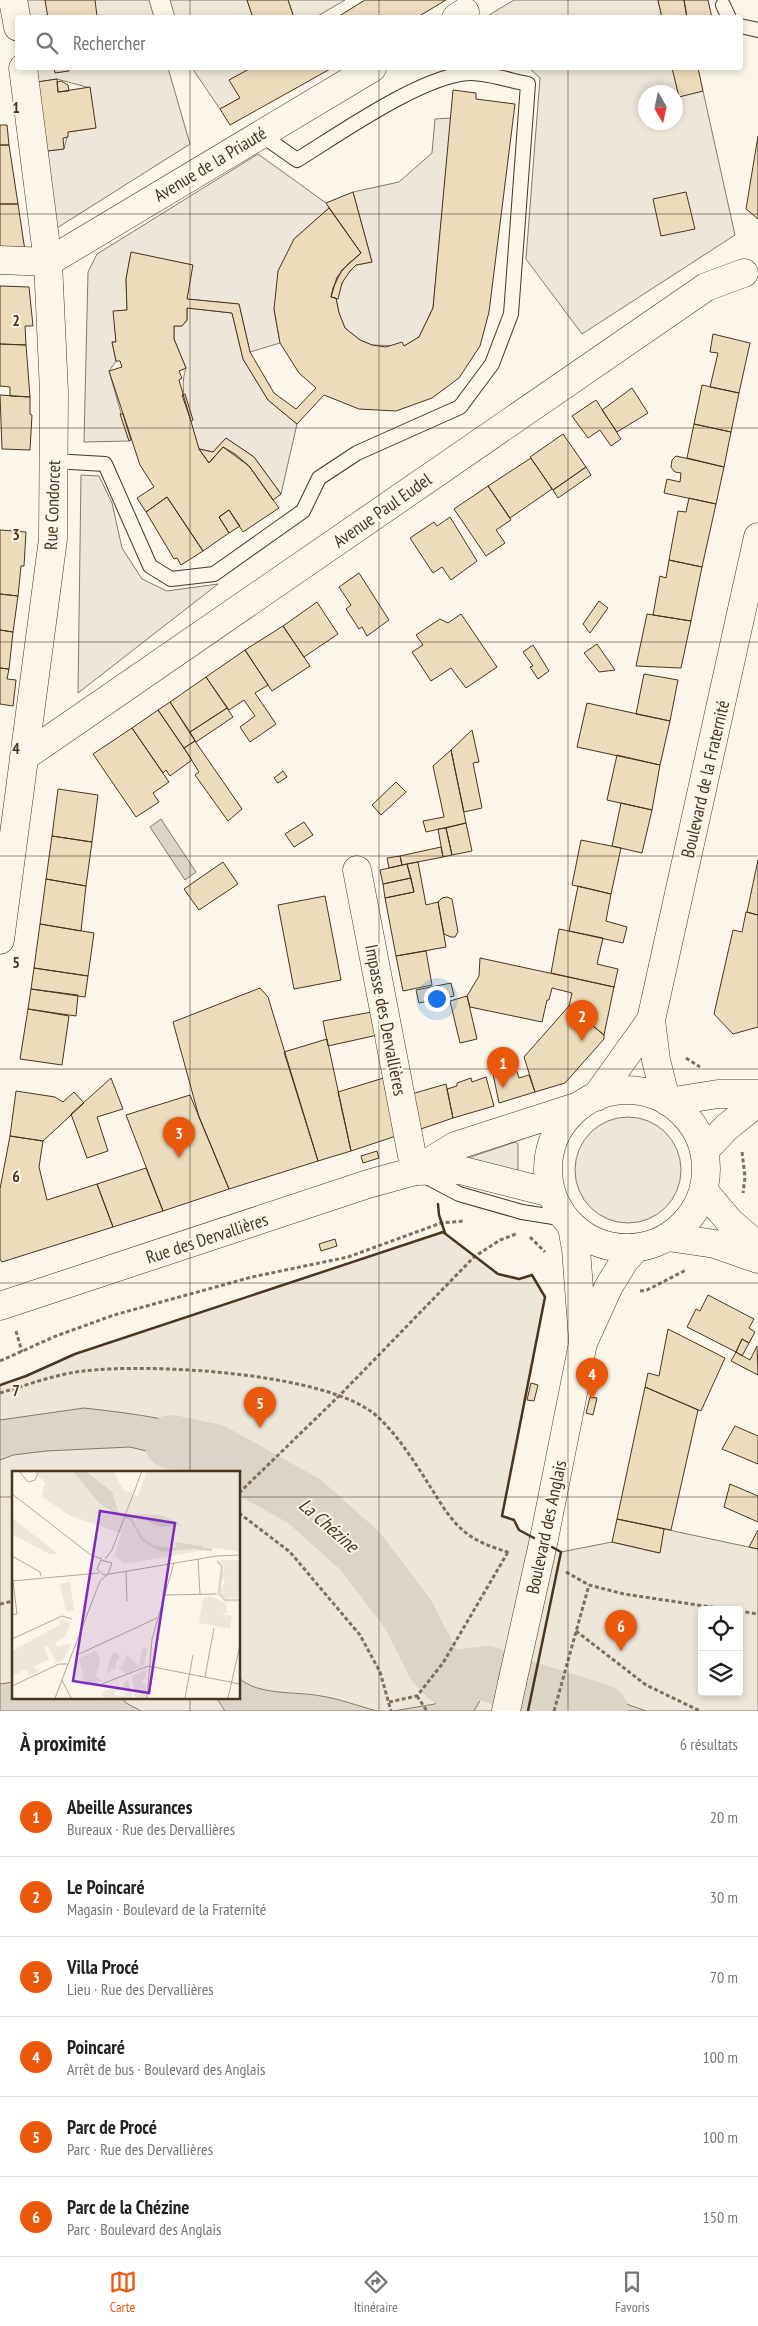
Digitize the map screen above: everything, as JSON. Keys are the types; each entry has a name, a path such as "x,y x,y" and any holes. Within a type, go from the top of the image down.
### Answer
{"main road":[{"path":"13,0 16,15"},
{"name":"Rue Condorcet","path":"0,940 53,539 54,392 48,262 23,70"},
{"name":"Avenue de la Priauté","path":"48,262 369,70"},
{"path":"0,260 48,262"},
{"name":"Avenue Paul Eudel","path":"24,757 706,287 744,274"},
{"name":"Boulevard de la Fraternité","path":"667,1101 656,1060 651,1020 754,580 758,537"},
{"name":"Impasse des Dervallières","path":"357,870 415,1170"},
{"name":"Boulevard de la Fraternité","path":"587,1101 651,1020"},
{"path":"619,1090 631,1090 655,1095 667,1101 690,1121 704,1151 707,1171 704,1191 694,1213 677,1231 647,1246 636,1248 601,1244 591,1240 569,1223 551,1193 548,1172 550,1151 564,1122 587,1101 619,1090"},
{"path":"667,1101 718,1094 758,1094"},
{"name":"Rue des Dervallières","path":"0,1306 415,1170 454,1146 587,1101"},
{"path":"704,1151 727,1127 758,1102"},
{"name":"Rue des Dervallières","path":"415,1170 460,1170 551,1193"},
{"path":"704,1191 730,1222 758,1246"},
{"name":"Boulevard des Anglais","path":"569,1223 576,1249 583,1343"},
{"path":"668,1237 715,1244 758,1259"},
{"name":"Boulevard des Anglais","path":"506,1711 544,1539 583,1343 609,1286 625,1260 636,1248"}],"lane":[{"path":"723,4 728,15"},
{"path":"743,27 758,30"},
{"path":"53,461 106,464 150,566 171,579 214,574 303,511 318,478 357,453 460,407 492,364 511,314 528,84 472,73 435,81 398,99 297,160 260,134"},
{"path":"415,1170 459,1194 569,1223"}],"path":[{"path":"740,1149 744,1156 745,1177 743,1195"},
{"path":"0,1361 56,1336 114,1316 252,1277 348,1258 441,1224"},
{"path":"240,1492 339,1396 474,1257 500,1240 521,1232"},
{"path":"530,1236 549,1256"},
{"path":"637,1291 647,1290 688,1270"},
{"path":"0,1393 83,1371 153,1369 256,1376 294,1383 339,1396 360,1405 378,1417 395,1435 449,1516 467,1534 485,1544 508,1552 443,1663 432,1678 417,1696 389,1702"},
{"path":"240,1514 290,1552 360,1635 380,1672 391,1711"},
{"path":"554,1711 589,1585 624,1594 704,1606"},
{"path":"743,1612 758,1614"},
{"path":"576,1631 646,1685 700,1711"},
{"path":"417,1696 427,1711"}],"shaded area":[{"path":"26,0 149,0 153,15 28,15"},
{"path":"170,0 247,0 252,15 174,15"},
{"path":"288,0 345,0 319,15 293,15"},
{"path":"514,0 658,0 661,15 489,15"},
{"path":"35,70 169,70 190,144 57,228 47,151 64,149 68,132 95,128 90,88 57,79 37,82"},
{"path":"193,70 248,70 230,80 240,98 220,109"},
{"path":"531,70 673,70 677,85 638,85 638,130 683,130 683,95 703,91 735,235 582,334 526,259 540,78"},
{"path":"451,118 433,308 419,337 404,346 372,345 360,340 345,328 336,298 345,277 356,265 372,262 353,192 399,182 432,153 435,119"},
{"path":"258,154 326,203 329,208 294,239 274,309 280,343 250,352 239,304 187,299 192,265 131,253 126,279 127,310 114,312 116,342 112,342 116,361 109,371 129,441 84,442 88,272 97,254"},
{"path":"187,308 232,313 243,359 268,400 297,424 281,494 254,457 226,438 213,452 199,449 184,398 183,387 186,368 174,339 174,326 182,326 187,320"},
{"path":"81,475 99,476 112,503 122,548 142,579 167,591 218,584 78,693"},
{"path":"161,819 196,872 185,880 150,827"},
{"path":"628,1117 648,1121 666,1132 677,1150 681,1170 677,1190 666,1208 648,1219 628,1223 608,1219 590,1208 579,1190 575,1170 579,1150 590,1132 608,1121"},
{"path":"515,1142 518,1144 518,1173 465,1159"},
{"path":"443,1232 498,1274 519,1279 532,1275 545,1297 502,1516 514,1520 519,1530 561,1552 612,1542 659,1553 664,1529 758,1549 758,1711 0,1711 0,1385 26,1376 75,1354"},
{"path":"84,1408 151,1417 201,1429 219,1437 250,1458 233,1471 130,1447 46,1451 13,1455 0,1460 0,1420"},
{"path":"487,1673 485,1692 474,1711 393,1711 435,1704 446,1678"},
{"path":"240,1679 257,1688 328,1697 377,1711 225,1711 217,1698 240,1698"},
{"path":"12,1682 12,1698 123,1698 126,1703 141,1711 0,1711 0,1684"},
{"path":"561,1691 596,1693 646,1711 557,1711"}],"building":[{"path":"45,0 95,0 97,15 48,15"},
{"path":"247,0 288,0 293,15 252,15"},
{"path":"365,0 446,0 421,15 341,15"},
{"path":"658,0 684,0 686,15 661,15"},
{"path":"684,0 708,0 711,15 686,15"},
{"path":"54,70 69,70 69,71 55,73"},
{"path":"247,70 328,70 230,125 220,109 240,98 229,80"},
{"path":"672,70 698,70 703,91 683,96 683,85 676,85"},
{"path":"57,79 58,92 90,87 96,128 68,132 68,137 63,138 64,149 47,151 37,82"},
{"path":"61,81 68,85 69,91 58,92 57,82"},
{"path":"453,90 476,93 476,99 515,104 489,312 480,346 459,378 432,398 396,411 359,409 324,395 297,424 268,400 243,359 232,313 187,308 187,320 182,326 174,326 174,339 186,368 179,371 182,378 179,380 199,449 209,463 223,447 235,454 249,466 279,508 243,532 229,510 219,517 229,533 203,551 167,497 146,512 137,498 154,487 140,465 109,371 122,367 120,361 116,361 112,342 116,342 113,311 127,310 126,279 131,252 193,265 187,299 239,304 250,352 274,393 296,409 316,388 299,373 280,343 274,309 278,271 294,239 329,208 361,253 342,270 333,288 331,297 336,298 345,328 360,340 372,345 386,347 402,342 404,346 419,337 433,308"},
{"path":"0,125 7,125 9,145 0,145"},
{"path":"758,136 758,219 746,209"},
{"path":"0,145 9,145 18,204 0,204"},
{"path":"353,192 372,262 356,265 350,271 342,283 338,299 331,297 337,277 361,253 326,203"},
{"path":"686,192 695,229 661,236 653,199"},
{"path":"0,204 18,204 25,251 0,249"},
{"path":"0,286 29,287 33,326 25,326 26,345 0,344"},
{"path":"713,334 750,343 739,393 710,387 718,353 710,352"},
{"path":"0,344 26,345 30,397 10,396 10,387 0,386"},
{"path":"702,385 739,393 731,432 694,424"},
{"path":"632,388 648,413 617,432 602,410"},
{"path":"185,394 193,420 191,421 182,395"},
{"path":"0,395 30,397 30,414 32,415 30,450 2,449"},
{"path":"596,400 621,439 611,446 600,430 588,438 572,416"},
{"path":"120,414 123,414 131,440 129,441"},
{"path":"694,424 731,432 724,467 687,458"},
{"path":"563,434 586,467 553,490 530,457"},
{"path":"226,438 254,457 281,494 273,500 249,466 223,447 209,463 199,449 213,452"},
{"path":"676,456 724,467 716,504 664,493 667,479 680,482 681,473 675,472 671,467 672,460"},
{"path":"531,458 552,489 510,518 488,486"},
{"path":"586,467 591,475 558,498 553,490"},
{"path":"488,486 511,520 496,530 505,543 486,556 454,509"},
{"path":"167,497 203,551 181,565 177,558 174,559 146,512"},
{"path":"689,498 716,504 702,567 669,560 678,511 686,512"},
{"path":"229,510 240,526 229,533 219,517"},
{"path":"450,517 477,561 451,580 442,567 433,573 410,538 434,522 437,526"},
{"path":"0,530 26,532 24,566 21,566 18,596 0,594"},
{"path":"669,560 702,567 691,621 653,615 660,576 666,578"},
{"path":"359,573 389,620 367,636 362,627 359,629 346,609 351,605 339,587"},
{"path":"0,594 18,596 13,632 0,630"},
{"path":"599,601 608,608 590,633 583,624"},
{"path":"317,602 338,634 304,657 283,626"},
{"path":"461,614 497,667 466,688 451,668 431,681 412,652 423,645 416,635 440,619 448,623"},
{"path":"647,614 691,621 681,668 636,666"},
{"path":"283,626 310,666 272,691 245,650"},
{"path":"0,630 13,632 9,669 0,668"},
{"path":"597,644 615,670 599,672 584,653"},
{"path":"533,645 549,671 538,679 530,667 533,666 523,652"},
{"path":"245,650 268,685 255,693 276,724 250,742 240,727 255,716 244,700 229,710 206,677"},
{"path":"0,668 9,669 7,679 16,680 13,706 0,704"},
{"path":"644,674 678,680 670,721 636,714"},
{"path":"206,677 227,708 190,732 170,702"},
{"path":"170,702 195,741 184,748 158,710"},
{"path":"587,703 670,721 660,765 577,747"},
{"path":"227,708 233,717 196,742 190,732"},
{"path":"158,710 192,760 170,776 166,770 163,773 132,728"},
{"path":"132,728 169,782 153,793 159,802 136,817 93,754"},
{"path":"472,730 479,762 473,763 482,808 464,812 451,750"},
{"path":"195,741 242,809 228,821 195,775 199,772 184,748"},
{"path":"451,750 466,823 426,832 423,821 444,817 433,766"},
{"path":"617,755 660,765 652,810 607,800"},
{"path":"283,771 287,777 278,783 274,778"},
{"path":"396,782 406,792 381,815 372,805"},
{"path":"58,789 98,795 92,842 52,836"},
{"path":"621,803 652,810 642,853 612,846"},
{"path":"304,822 313,835 294,847 285,834"},
{"path":"466,823 472,851 452,855 446,828"},
{"path":"446,828 452,855 443,857 438,829"},
{"path":"52,836 92,842 86,886 46,879"},
{"path":"581,840 621,848 611,894 572,885"},
{"path":"441,847 443,857 402,865 400,856"},
{"path":"400,856 402,865 389,868 387,858"},
{"path":"758,860 758,915 747,912"},
{"path":"223,862 238,884 199,910 184,889"},
{"path":"418,862 426,905 438,902 446,947 396,956 385,898 414,892 407,864"},
{"path":"407,864 411,878 383,884 380,870"},
{"path":"411,878 414,892 385,898 383,884"},
{"path":"46,879 86,886 81,931 40,924"},
{"path":"578,886 611,894 606,921 627,927 623,943 569,931"},
{"path":"325,896 341,980 294,989 278,905"},
{"path":"442,898 452,899 458,932 455,937 444,934 438,902"},
{"path":"746,912 758,915 758,1027 733,1034 714,1014 733,930 742,932"},
{"path":"40,924 94,933 88,976 34,968"},
{"path":"559,929 603,938 597,964 618,969 614,987 551,973"},
{"path":"426,951 432,985 403,991 396,956"},
{"path":"480,958 614,987 604,1035 569,1006 572,993 552,988 542,1022 470,1007 467,996 479,976"},
{"path":"34,968 88,976 85,997 31,989"},
{"path":"451,983 454,996 419,1003 416,990"},
{"path":"260,988 268,997 318,1161 229,1189 199,1117 173,1022"},
{"path":"31,989 78,995 76,1016 28,1009"},
{"path":"467,996 477,1039 460,1043 450,1001"},
{"path":"569,1006 604,1035 604,1039 565,1083 535,1092 524,1057"},
{"path":"28,1009 69,1016 62,1065 20,1059"},
{"path":"377,1011 382,1034 328,1046 323,1021"},
{"path":"327,1039 351,1151 318,1161 284,1052"},
{"path":"515,1066 519,1078 529,1075 535,1092 499,1103 493,1074"},
{"path":"390,1076 402,1134 351,1151 338,1092"},
{"path":"486,1077 494,1106 453,1118 447,1089 471,1078 472,1082"},
{"path":"111,1078 123,1109 97,1117 108,1151 87,1158 71,1114"},
{"path":"446,1084 453,1118 415,1131 408,1095"},
{"path":"16,1091 55,1097 63,1102 74,1092 84,1103 43,1141 10,1136"},
{"path":"190,1095 229,1189 163,1211 126,1115"},
{"path":"10,1136 43,1141 39,1167 47,1200 97,1184 113,1227 2,1262 0,1259 0,1189"},
{"path":"377,1151 379,1158 363,1163 361,1156"},
{"path":"146,1168 163,1211 113,1227 97,1184"},
{"path":"335,1239 337,1246 321,1251 319,1244"},
{"path":"708,1295 754,1319 749,1328 755,1332 749,1343 742,1339 736,1352 687,1327 696,1309 700,1311"},
{"path":"668,1329 725,1358 701,1411 645,1387 648,1373 659,1376"},
{"path":"742,1339 749,1343 742,1356 736,1352"},
{"path":"757,1346 758,1375 731,1361 736,1352 750,1360"},
{"path":"531,1383 538,1385 534,1401 527,1400"},
{"path":"645,1387 698,1410 671,1530 617,1519"},
{"path":"590,1397 597,1398 593,1415 586,1413"},
{"path":"735,1426 758,1436 758,1464 722,1449"},
{"path":"730,1484 758,1496 758,1522 724,1507"},
{"path":"617,1519 664,1529 660,1553 612,1542"},
{"path":"758,1530 758,1549 749,1547"}],"waterway":[{"name":"La Chézine","path":"171,1442 214,1451 304,1501 360,1551 408,1614 434,1665 446,1678 487,1673 511,1683 601,1711"}],"wall":[{"path":"438,1204 439,1215 445,1233"},
{"path":"0,1385 26,1376 75,1354 443,1232 498,1274 519,1279 532,1275 545,1297 502,1516 514,1520 519,1530 534,1538"},
{"path":"528,1711 561,1552 552,1547"}],"place":[{"name":"Le Poincaré","path":"582,1041"},
{"name":"Abeille Assurances","path":"503,1088"},
{"name":"Villa Procé","path":"179,1158"},
{"name":"Poincaré","path":"592,1399"},
{"name":"Parc de Procé","path":"260,1428"},
{"name":"Parc de la Chézine","path":"621,1651"}]}
